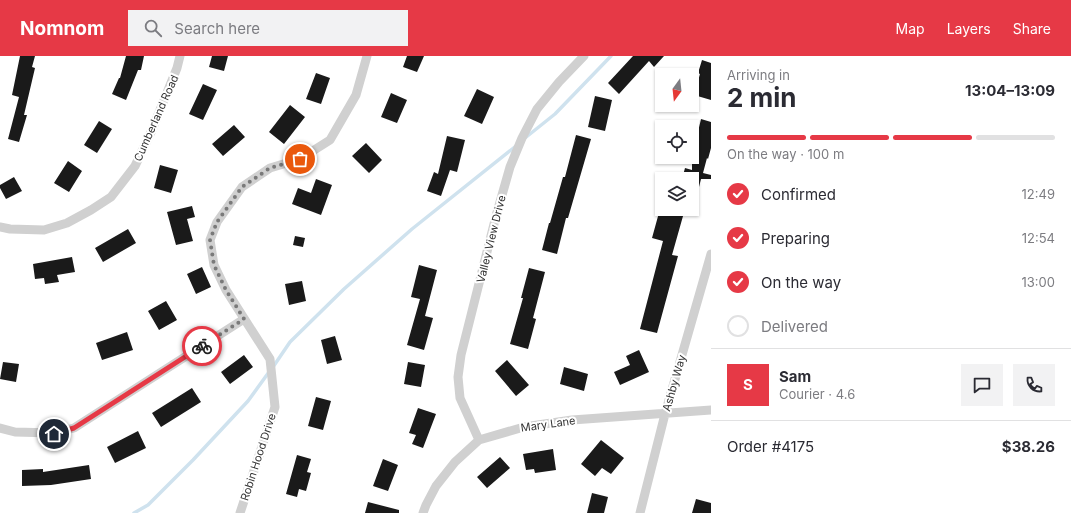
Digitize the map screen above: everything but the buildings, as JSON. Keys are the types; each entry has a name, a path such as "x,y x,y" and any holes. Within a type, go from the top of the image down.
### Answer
{"street":[{"name":"Cumberland Road","path":"0,227 10,229 44,230 67,223 111,197 135,166 152,130 177,68 180,56"},
{"name":"Robin Hood Drive","path":"240,513 275,407 270,359 226,290 214,265 210,240 217,222 242,187 270,168 300,159 330,140 356,95 367,56"},
{"name":"Valley View Drive","path":"479,440 460,398 458,377 461,355 496,216 510,167 522,138 537,109 584,56"},
{"name":"Ashby Way","path":"640,513 665,414 711,254"},
{"path":"0,428 15,432 54,434 74,428 244,319"},
{"name":"Mary Lane","path":"423,513 436,486 455,462 479,440 524,427 572,420 711,410"}],"waterway":[{"path":"525,138 555,114 611,56"},
{"path":"273,367 290,342 344,289 412,229 516,146"},
{"path":"134,513 148,505 193,460 248,401 269,372"}],"way so far":[{"path":"202,346 244,319 226,290 214,265 210,240 217,222 242,187 270,168 300,159"}],"route":[{"path":"54,434 74,428 202,346"}]}
